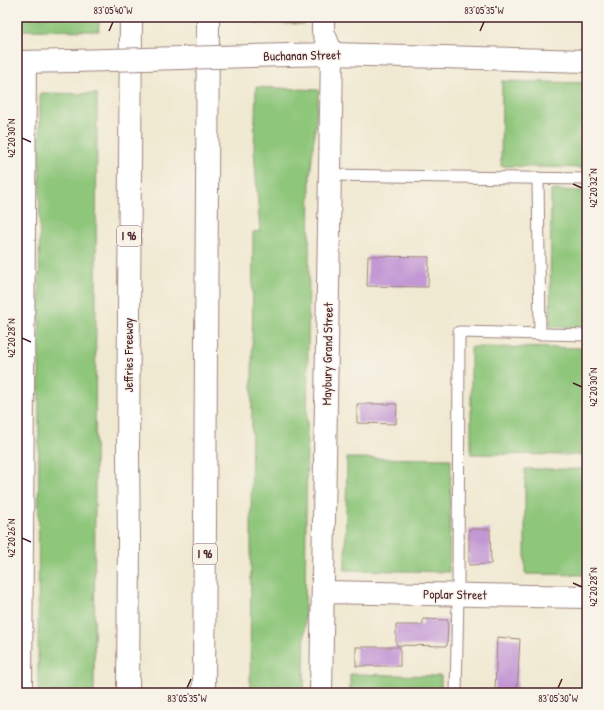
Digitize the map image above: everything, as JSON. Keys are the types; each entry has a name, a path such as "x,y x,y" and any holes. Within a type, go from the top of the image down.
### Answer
{"main road":[{"name":"Jeffries Freeway","path":"128,693 131,17"},
{"name":"I 96","path":"204,693 208,17"},
{"name":"Maybury Grand Street","path":"321,693 332,54 323,31 323,17"},
{"name":"Buchanan Street","path":"21,62 332,54 587,61"},
{"path":"21,62 19,586 21,693"},
{"path":"117,693 129,539"},
{"name":"Poplar Street","path":"323,592 587,597"}],"lane":[{"path":"330,175 587,179"},
{"path":"538,178 540,334"},
{"path":"456,693 459,332 587,335"}],"green space":[{"path":"17,17 99,17 99,31 17,30"},
{"path":"255,17 304,17 304,24 255,23"},
{"path":"502,81 587,83 587,168 501,166"},
{"path":"256,87 319,90 310,177 304,693 250,693 253,232 260,231 254,150"},
{"path":"40,93 97,94 94,693 38,693"},
{"path":"551,190 587,191 587,327 550,327"},
{"path":"471,347 587,348 587,455 471,454"},
{"path":"347,458 451,459 449,572 345,570"},
{"path":"525,469 587,469 587,575 525,574"},
{"path":"350,674 441,676 441,693 350,693"}],"building":[{"path":"368,256 429,257 428,287 367,286"},
{"path":"357,404 397,404 396,424 357,423"},
{"path":"469,529 490,529 491,564 469,565"},
{"path":"423,619 448,620 447,646 396,645 396,625 423,625"},
{"path":"497,637 520,639 517,692 495,691"},
{"path":"356,647 400,647 400,666 356,666"}]}
